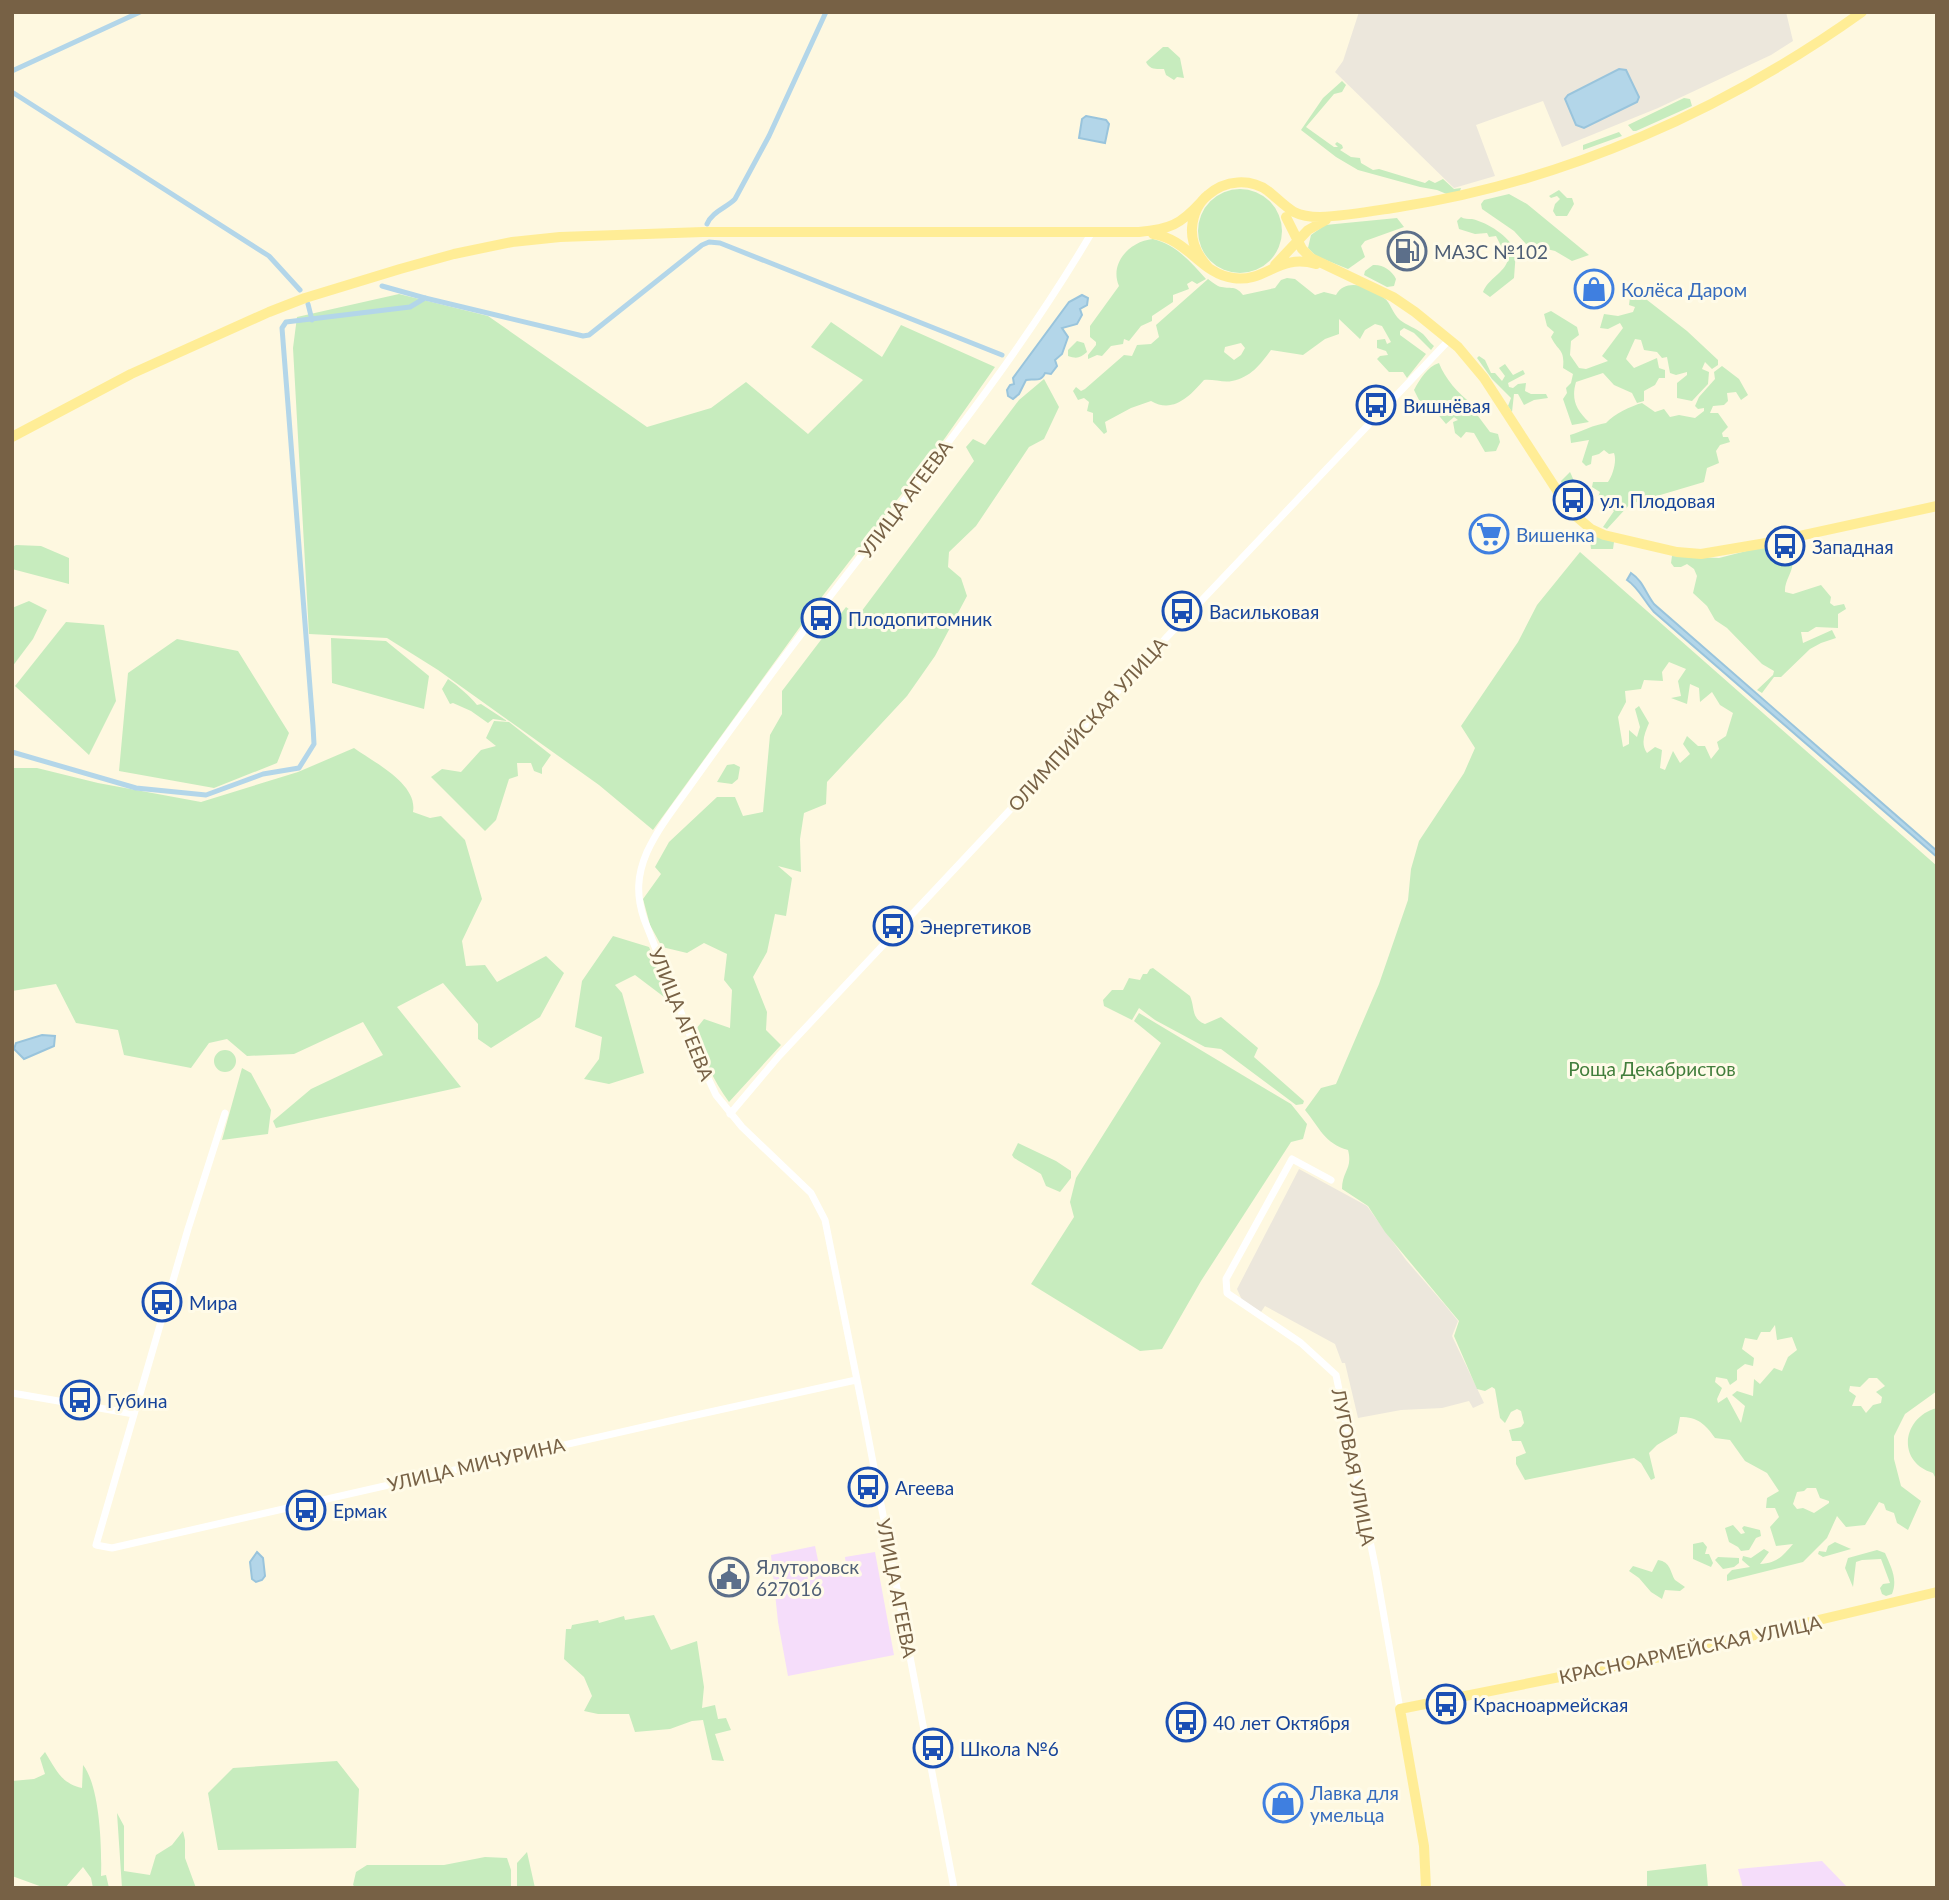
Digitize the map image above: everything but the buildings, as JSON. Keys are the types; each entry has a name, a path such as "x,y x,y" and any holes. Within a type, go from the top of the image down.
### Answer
{"main road":[{"path":"1139,232 1173,226 1189,216 1217,188 1241,182 1262,188 1279,202 1306,216 1340,216 1448,200 1523,181 1635,138 1744,88 1787,63 1862,12"},
{"path":"1201,202 1194,217 1192,234 1196,250 1208,267"},
{"path":"1279,202 1298,240 1311,258 1393,297 1450,340 1484,378 1571,512 1591,529 1604,535 1677,552 1701,554 1772,542 1937,506"},
{"path":"1278,261 1288,240 1286,216"},
{"path":"1265,272 1312,226 1340,216"},
{"path":"12,437 131,374 269,312 400,269 512,242 560,237 703,232 1139,232 1160,235 1178,242 1208,267 1223,276 1236,279 1253,278 1285,262 1298,260 1333,269"},
{"name":"КРАСНОАРМЕЙСКАЯ УЛИЦА","path":"1401,1709 1671,1655 1937,1592"},
{"name":"ЛУГОВАЯ УЛИЦА","path":"1401,1709 1423,1838 1426,1888"}],"street":[{"name":"УЛИЦА АГЕЕВА","path":"954,1888 830,1242 811,1193 730,1114 716,1095 641,910 638,885 648,849 662,825 792,645 900,506 1030,331 1092,232"},
{"name":"ОЛИМПИЙСКАЯ УЛИЦА","path":"730,1114 779,1056 1023,796 1174,630 1450,340"},
{"path":"12,1393 134,1414 188,1228 225,1113"},
{"name":"ЛУГОВАЯ УЛИЦА","path":"1331,1180 1292,1158 1226,1279 1227,1293 1301,1343 1336,1375 1401,1709"},
{"name":"УЛИЦА МИЧУРИНА","path":"134,1414 96,1545 113,1548 687,1416 856,1380"}],"shaded area":[{"path":"1359,12 1786,12 1793,41 1771,55 1658,108 1562,147 1543,101 1476,125 1495,176 1454,188 1335,72 1343,61"},
{"path":"1299,1169 1367,1206 1406,1260 1458,1321 1452,1336 1484,1403 1473,1408 1469,1401 1442,1408 1401,1410 1358,1418 1345,1363 1342,1363 1335,1344 1265,1306 1261,1312 1242,1300 1237,1289"},
{"path":"815,1546 819,1565 832,1562 833,1568 846,1566 845,1557 875,1552 894,1655 788,1676 778,1622 771,1555"},
{"path":"1822,1861 1848,1888 1743,1888 1738,1869"}],"green space":[{"path":"1163,47 1168,47 1180,58 1184,78 1177,77 1174,80 1166,75 1164,69 1148,65 1146,62"},
{"path":"1342,81 1346,85 1342,92 1334,94 1306,127 1334,147 1338,147 1335,144 1337,142 1342,145 1340,150 1351,157 1360,158 1361,163 1373,170 1379,169 1425,183 1429,180 1435,183 1443,179 1454,189 1461,188 1460,191 1449,195 1358,170 1301,130 1323,98"},
{"path":"1684,98 1690,99 1692,106 1636,131 1628,125"},
{"path":"1619,132 1622,136 1583,150 1583,145"},
{"path":"1240,189 1256,192 1270,201 1279,215 1282,231 1279,247 1270,261 1256,270 1240,273 1224,270 1210,261 1201,247 1198,231 1201,215 1210,201 1224,192"},
{"path":"1559,190 1567,198 1572,198 1574,204 1567,216 1556,216 1553,211 1560,199 1557,196 1549,196"},
{"path":"1509,194 1527,204 1589,255 1572,261 1555,251 1526,244 1514,231 1482,209 1484,200"},
{"path":"1461,217 1491,227 1503,235 1516,251 1514,278 1490,297 1483,292 1508,260 1496,236 1489,237 1487,233 1475,234 1459,229 1457,221"},
{"path":"1397,218 1404,227 1365,241 1361,246 1365,257 1348,269 1316,256 1308,248 1311,235 1325,225"},
{"path":"1153,239 1175,249 1206,279 1197,284 1192,281 1187,284 1189,289 1173,295 1173,302 1152,316 1152,321 1141,326 1129,341 1124,339 1123,344 1111,346 1102,356 1088,359 1096,345 1090,337 1090,326 1119,286 1119,262 1129,249"},
{"path":"1373,265 1392,273 1396,279 1394,286 1387,287 1364,275"},
{"path":"1208,279 1218,286 1234,288 1243,295 1275,288 1281,280 1295,279 1315,295 1324,292 1336,295 1346,286 1352,285 1366,287 1384,298 1400,320 1420,332 1434,346 1431,350 1414,333 1404,328 1400,331 1400,335 1426,354 1407,378 1403,372 1389,372 1377,359 1388,355 1386,351 1377,348 1377,340 1385,339 1387,344 1391,342 1382,326 1375,324 1365,330 1360,339 1339,319 1339,334 1325,339 1303,355 1271,350 1245,377 1229,381 1204,380 1187,397 1174,404 1151,401 1131,408 1105,422 1107,432 1104,434 1093,422 1093,413 1087,411 1089,402 1084,398 1078,400 1073,391 1076,387 1081,391 1085,389 1124,355 1132,356 1137,345 1151,344 1159,337 1156,325","holes":["1241,343 1245,348 1234,360 1224,352 1225,347"]},
{"path":"399,294 488,316 647,427 711,408 746,382 808,434 863,380 811,347 831,322 882,357 901,325 995,367 945,438 821,598 653,830 599,785 438,670 387,638 309,634 293,348 297,317"},
{"path":"1642,296 1687,331 1718,360 1718,365 1712,369 1705,362 1702,369 1709,372 1708,384 1692,401 1677,398 1677,383 1687,372 1676,375 1670,373 1667,357 1662,358 1657,352 1644,350 1641,340 1635,339 1626,359 1634,368 1657,358 1659,368 1665,370 1665,378 1659,378 1655,385 1644,391 1644,401 1637,403 1632,393 1614,385 1603,373 1576,382 1576,404 1589,422 1572,425 1563,399 1573,374 1563,368 1562,353 1551,337 1554,332 1547,326 1544,314 1551,311 1577,327 1579,335 1571,341 1570,355 1579,368 1586,369 1608,361 1602,356 1623,328 1620,323 1608,329 1600,328 1604,314 1618,316 1633,312 1635,307 1629,305 1630,297"},
{"path":"1077,341 1084,343 1087,352 1078,357 1068,356 1068,350"},
{"path":"1479,356 1485,360 1491,373 1495,373 1502,381 1505,376 1499,368 1505,364 1513,375 1523,370 1525,374 1508,383 1509,387 1526,383 1525,391 1531,394 1546,394 1548,398 1524,405 1518,394 1514,394 1512,412 1508,406 1511,398 1492,379 1477,358"},
{"path":"1439,363 1448,380 1472,404 1472,408 1490,432 1498,434 1500,442 1496,451 1485,452 1474,433 1466,432 1461,438 1455,433 1453,422 1458,420 1454,417 1446,424 1435,411 1419,400 1414,390 1427,370"},
{"path":"1722,366 1739,379 1748,395 1741,400 1736,392 1727,393 1728,401 1724,405 1713,406 1710,413 1718,413 1728,427 1722,433 1730,442 1720,445 1716,451 1719,463 1707,468 1704,482 1630,504 1607,529 1603,527 1614,511 1598,497 1600,492 1592,487 1593,482 1608,482 1614,468 1614,453 1609,454 1604,450 1592,456 1591,464 1586,466 1582,462 1589,440 1571,443 1570,435 1606,423 1613,416 1642,403 1655,412 1664,409 1670,417 1679,415 1695,418 1704,411 1704,408 1698,409 1695,406 1699,397 1715,379 1714,372"},
{"path":"1044,379 1059,407 1044,439 1029,447 976,526 949,552 948,567 961,578 967,596 935,656 907,696 827,782 826,804 804,813 800,839 801,872 778,866 792,878 786,916 775,914 767,952 753,977 767,1012 766,1030 781,1045 729,1102 709,1068 696,1029 704,1019 730,1028 732,990 724,980 727,954 704,943 687,953 662,947 650,925 643,899 661,874 655,867 669,842 717,797 735,797 743,816 763,812 770,735 782,714 782,691 846,607 858,616 974,461 966,447 973,439 985,445 1019,400"},
{"path":"1570,472 1581,500 1576,500 1563,488 1561,481"},
{"path":"1596,535 1614,542 1613,549 1591,549 1590,539"},
{"path":"41,546 69,558 69,584 12,569 12,547"},
{"path":"1762,547 1789,553 1792,558 1785,592 1793,594 1821,585 1831,597 1830,603 1834,606 1844,604 1846,609 1838,614 1838,628 1816,627 1808,632 1801,632 1803,643 1832,630 1836,638 1810,649 1781,677 1774,677 1762,693 1757,690 1774,671 1762,664 1727,628 1715,620 1707,606 1693,593 1697,576 1694,569 1687,564 1674,567 1671,563 1672,556 1719,558"},
{"name":"Роща Декабристов","path":"1580,552 1937,866 1937,1391 1905,1414 1894,1436 1894,1459 1901,1486 1921,1501 1908,1530 1897,1523 1894,1513 1886,1510 1884,1504 1879,1502 1865,1525 1846,1527 1837,1516 1827,1538 1803,1562 1727,1581 1727,1575 1732,1570 1750,1567 1742,1560 1743,1556 1751,1558 1764,1549 1769,1552 1760,1564 1771,1562 1782,1556 1793,1544 1776,1546 1770,1527 1779,1517 1775,1508 1766,1508 1767,1498 1779,1491 1767,1473 1745,1461 1730,1440 1715,1438 1700,1422 1686,1417 1680,1417 1677,1433 1649,1453 1655,1478 1651,1480 1641,1463 1634,1458 1525,1480 1516,1464 1516,1457 1526,1453 1521,1441 1512,1441 1509,1430 1521,1427 1524,1423 1521,1411 1517,1409 1511,1412 1505,1423 1500,1418 1495,1389 1477,1389 1454,1336 1459,1321 1385,1232 1368,1206 1342,1189 1349,1162 1348,1150 1328,1139 1305,1110 1321,1088 1336,1084 1379,984 1408,900 1411,869 1419,841 1464,773 1475,748 1461,726 1518,642 1537,605","holes":["1669,662 1686,669 1678,681 1681,696 1671,698 1687,704 1690,684 1699,688 1700,702 1712,692 1720,705 1733,713 1726,736 1717,742 1719,749 1711,759 1705,746 1698,746 1687,736 1683,744 1690,754 1680,763 1673,751 1665,770 1660,768 1662,750 1655,747 1647,753 1645,749 1644,738 1649,723 1639,706 1635,709 1640,727 1637,737 1629,730 1629,744 1623,747 1618,717 1626,702 1625,691 1641,689 1644,680 1663,681 1662,672","1775,1325 1777,1340 1792,1337 1797,1350 1788,1357 1782,1371 1774,1368 1760,1384 1754,1379 1753,1396 1737,1391 1732,1395 1745,1406 1741,1423 1727,1397 1718,1403 1722,1388 1715,1382 1716,1377 1727,1379 1730,1385 1737,1380 1737,1370 1745,1364 1753,1366 1754,1358 1742,1349 1745,1338 1757,1340 1761,1332 1770,1332","1869,1378 1877,1378 1885,1386 1876,1392 1882,1397 1881,1403 1873,1405 1866,1413 1861,1406 1852,1406 1856,1396 1849,1391 1850,1386 1860,1387","1807,1488 1816,1488 1820,1498 1829,1503 1814,1513 1803,1508 1797,1509 1793,1504 1797,1492"]},
{"path":"29,601 47,610 33,639 12,667 12,608"},
{"path":"66,622 104,625 116,701 89,755 15,686"},
{"path":"331,638 386,641 429,676 424,709 332,683"},
{"path":"177,639 238,651 289,733 277,763 214,788 119,771 128,673"},
{"path":"448,679 477,705 481,704 507,721 493,719 488,723 471,711 450,704 442,689"},
{"path":"494,721 509,722 551,755 542,768 542,774 534,771 531,763 517,763 518,776 509,779 496,820 485,831 431,777 442,769 461,772 481,750 496,746 486,738"},
{"path":"354,748 402,783 413,802 413,812 430,818 441,816 465,840 482,899 462,941 466,966 485,965 497,982 546,956 564,973 540,1017 491,1048 478,1039 478,1024 443,983 397,1007 461,1087 276,1128 273,1121 311,1089 383,1055 363,1022 294,1054 247,1056 227,1039 209,1043 191,1068 124,1055 118,1030 76,1023 56,984 12,991 12,768 37,768 98,783 201,802 298,772"},
{"path":"727,765 740,767 738,779 732,784 717,782"},
{"path":"613,936 649,947 672,1003 635,975 615,985 622,993 644,1073 609,1084 584,1079 599,1059 602,1037 575,1027 582,981"},
{"path":"1153,968 1190,996 1197,1019 1205,1024 1221,1017 1258,1048 1254,1057 1304,1101 1303,1104 1296,1105 1221,1049 1205,1047 1155,1020 1139,1008 1132,1020 1104,1006 1103,1000 1112,990 1123,990 1129,978 1140,980 1143,974"},
{"path":"1139,1013 1291,1104 1307,1124 1303,1139 1291,1142 1201,1281 1162,1349 1140,1351 1031,1284 1074,1217 1070,1202 1076,1178 1161,1043 1134,1021"},
{"path":"225,1050 233,1053 236,1061 233,1069 225,1072 217,1069 214,1061 217,1053"},
{"path":"242,1068 251,1073 271,1110 268,1134 222,1140"},
{"path":"1018,1143 1071,1171 1071,1178 1060,1192 1046,1186 1041,1174 1014,1158 1012,1155"},
{"path":"1937,1408 1936,1479 1933,1473 1913,1459 1908,1440 1916,1420"},
{"path":"1733,1525 1741,1534 1745,1533 1742,1528 1744,1526 1760,1530 1761,1536 1756,1538 1749,1550 1741,1551 1729,1542 1725,1528"},
{"path":"1703,1542 1707,1547 1705,1554 1709,1554 1713,1563 1711,1567 1693,1559 1693,1544"},
{"path":"1835,1542 1851,1549 1823,1557 1818,1554 1819,1551 1826,1552 1828,1546"},
{"path":"1877,1550 1885,1553 1894,1578 1892,1594 1886,1596 1880,1588 1883,1584 1890,1583 1881,1559 1856,1562 1853,1587 1845,1568 1848,1558"},
{"path":"1718,1557 1739,1558 1739,1563 1723,1569 1715,1560"},
{"path":"1658,1560 1668,1565 1675,1580 1685,1587 1680,1591 1665,1590 1662,1599 1629,1571 1633,1566 1652,1572"},
{"path":"654,1615 671,1650 697,1641 704,1687 702,1708 715,1705 718,1719 726,1718 731,1730 715,1734 724,1761 712,1760 703,1720 670,1729 635,1732 629,1714 584,1711 592,1696 584,1677 564,1659 566,1629 571,1629 572,1625 598,1620 599,1623 624,1616 625,1620"},
{"path":"45,1752 68,1783 82,1788 83,1765 89,1775 99,1818 101,1876 106,1875 109,1888 93,1888 91,1878 83,1867 65,1888 45,1888 12,1876 12,1781 34,1779 45,1774 40,1758"},
{"path":"337,1761 359,1789 356,1848 218,1850 208,1793 233,1768"},
{"path":"117,1813 124,1826 124,1871 150,1875 156,1855 172,1845 183,1831 185,1858 196,1888 122,1888"},
{"path":"527,1852 535,1888 517,1888 517,1863"},
{"path":"485,1857 507,1858 511,1870 511,1888 356,1888 353,1885 356,1872 367,1865 444,1865"},
{"path":"1706,1864 1708,1888 1647,1888 1647,1871"}],"water":[{"path":"1619,69 1626,70 1639,97 1637,102 1584,128 1576,125 1565,99 1568,95"},
{"path":"1086,116 1106,120 1109,124 1105,143 1079,138 1082,119"},
{"path":"1082,295 1088,298 1087,305 1080,309 1082,315 1077,324 1062,328 1068,337 1062,354 1055,360 1057,366 1051,374 1045,373 1039,379 1026,380 1019,394 1013,399 1008,396 1007,390 1014,384 1013,378 1069,302"},
{"path":"1631,573 1654,604 1937,851 1937,857 1654,612 1627,580"},
{"path":"42,1035 55,1036 54,1046 24,1059 14,1049 16,1043"},
{"path":"257,1552 263,1558 265,1576 256,1582 252,1579 250,1562"}],"waterway":[{"path":"12,71 140,12"},
{"path":"707,224 716,213 735,199 769,136 826,12"},
{"path":"12,92 269,256 300,290"},
{"path":"382,286 583,336 589,335 702,245 709,242 720,243 1002,355"},
{"path":"12,752 136,788 206,795 263,774 299,768 314,744 282,328 286,322 410,307 425,298"},
{"path":"308,304 312,320"}],"place":[{"name":"МАЗС №102","path":"1407,251"},
{"name":"Колёса Даром","path":"1594,289"},
{"name":"Вишнёвая","path":"1376,405"},
{"name":"ул. Плодовая","path":"1573,500"},
{"name":"Вишенка","path":"1489,534"},
{"name":"Западная","path":"1785,546"},
{"name":"Васильковая","path":"1182,611"},
{"name":"Плодопитомник","path":"821,618"},
{"name":"Энергетиков","path":"893,926"},
{"name":"Мира","path":"162,1302"},
{"name":"Губина","path":"80,1400"},
{"name":"Агеева","path":"868,1487"},
{"name":"Ермак","path":"306,1510"},
{"name":"Ялуторовск 627016","path":"729,1577"},
{"name":"Красноармейская","path":"1446,1704"},
{"name":"40 лет Октября","path":"1186,1722"},
{"name":"Школа №6","path":"933,1748"},
{"name":"Лавка для умельца","path":"1283,1803"}]}
